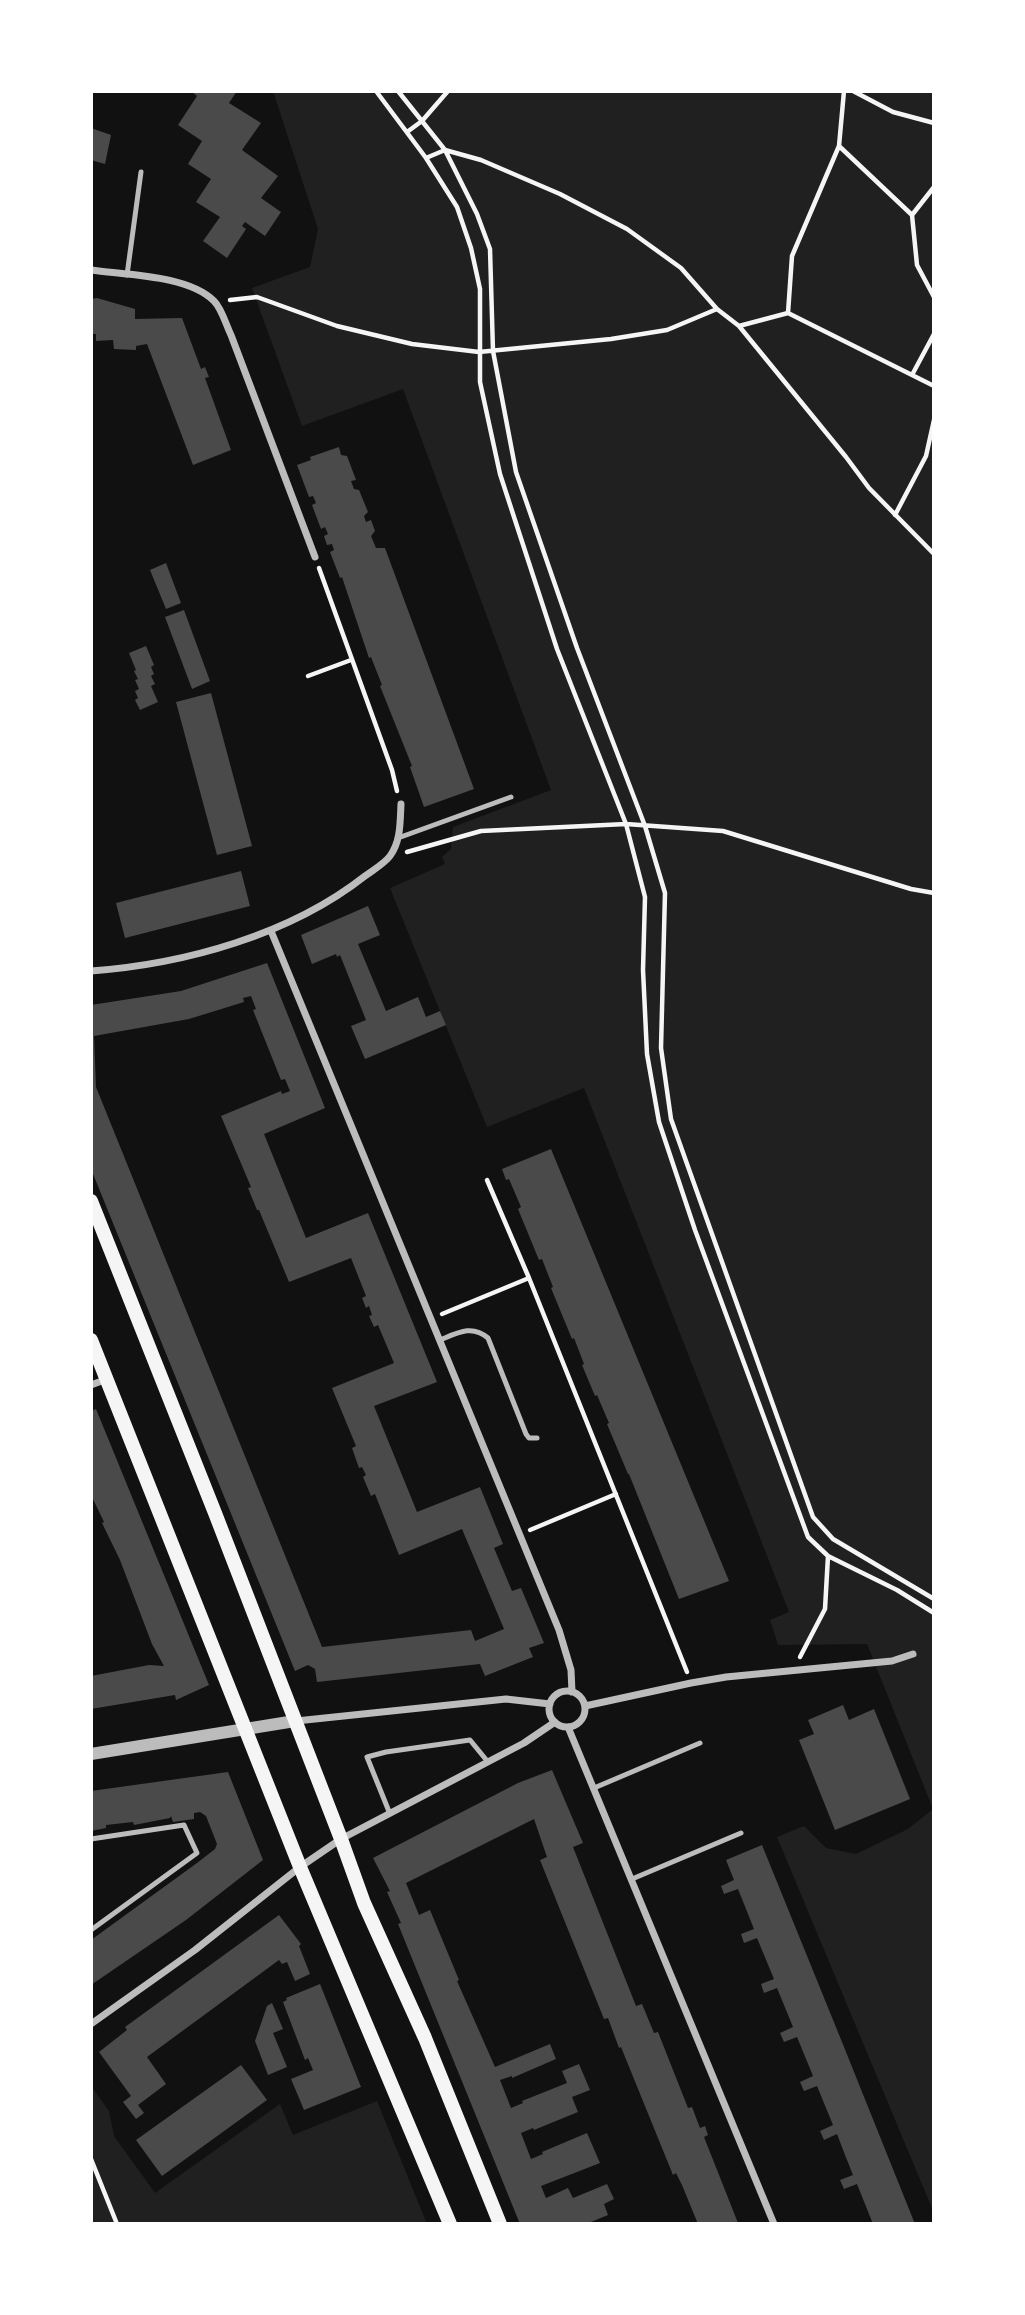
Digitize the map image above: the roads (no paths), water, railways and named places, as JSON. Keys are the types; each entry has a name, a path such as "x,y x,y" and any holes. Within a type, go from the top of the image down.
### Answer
{"main road":[{"path":"91,1201 364,1903 425,2038 500,2224"},
{"path":"91,1340 300,1867 450,2224"}],"street":[{"path":"91,270 178,282 197,289 215,302 231,335 315,557"},
{"path":"91,971 119,969 209,950 271,931 345,892 389,857 398,838 401,804"},
{"path":"271,931 559,1630 570,1670 572,1692"},
{"path":"91,1385 107,1379"},
{"path":"585,1706 691,1683 892,1661 913,1654"},
{"path":"568,1727 581,1720 585,1706 578,1695 572,1692 558,1693 550,1704 550,1714 555,1722 568,1727 774,2224"},
{"path":"91,1754 295,1721 506,1699 550,1704"},
{"path":"91,2024 341,1839 524,1743 555,1722"}],"lane":[{"path":"127,275 141,172"},
{"path":"398,838 511,797"},
{"path":"440,1340 464,1330 475,1330 488,1338 526,1434 529,1438 537,1438"},
{"path":"390,1814 367,1757 470,1740 488,1762"},
{"path":"594,1788 700,1743"},
{"path":"91,1839 184,1825 197,1853 91,1930"},
{"path":"632,1880 741,1833"}]}
